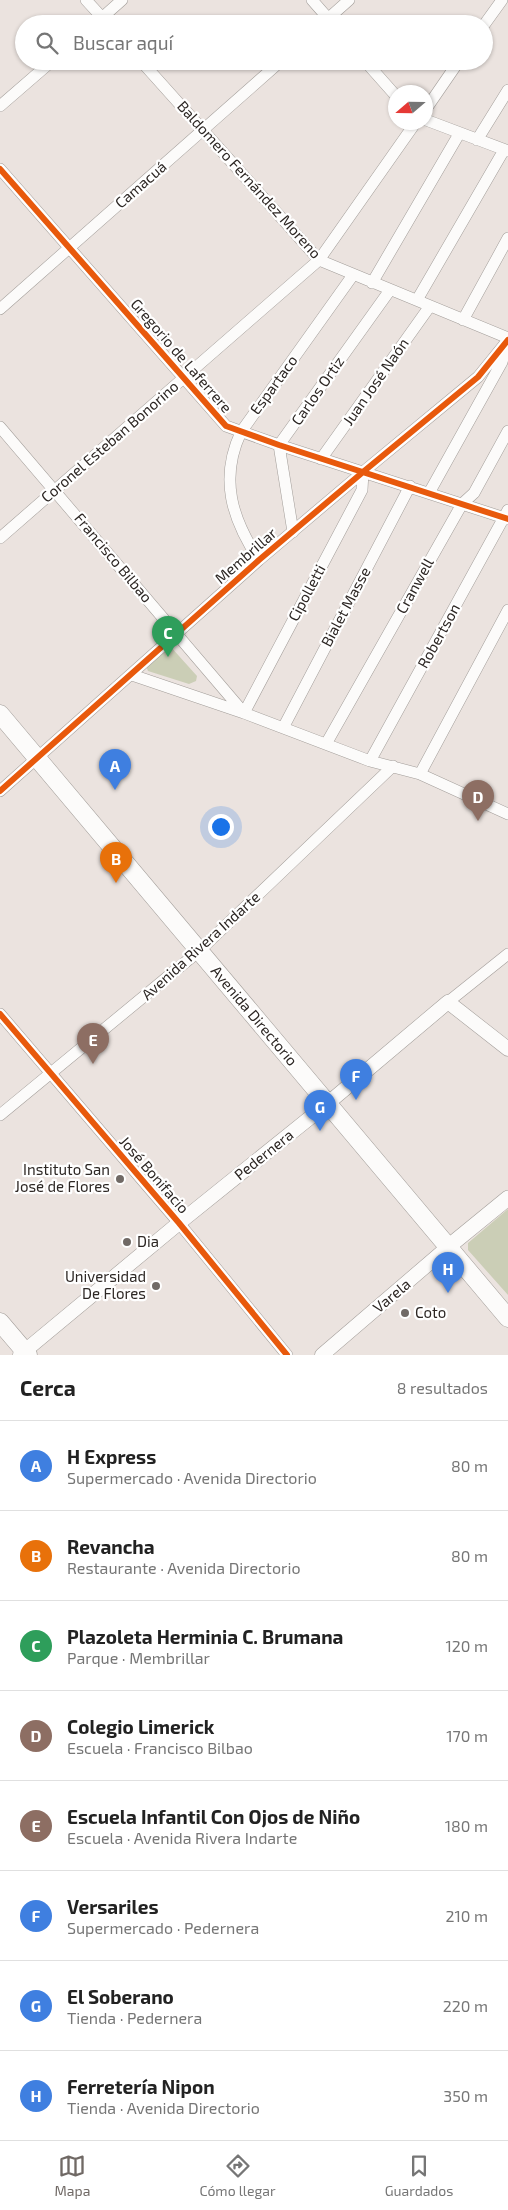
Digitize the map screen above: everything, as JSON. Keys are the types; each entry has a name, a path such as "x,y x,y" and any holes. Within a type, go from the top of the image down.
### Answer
{"main road":[{"name":"Avenida Directorio","path":"0,714 508,1318"},
{"name":"Varela","path":"448,1247 508,1198"},
{"path":"0,1322 24,1354"}],"street":[{"path":"86,0 97,15"},
{"path":"108,15 122,0"},
{"path":"312,0 323,15"},
{"path":"335,15 349,0"},
{"path":"491,15 502,0"},
{"path":"0,106 42,70"},
{"name":"Baldomero Fernández Moreno","path":"149,70 319,260 418,300 508,340"},
{"name":"Camacuá","path":"0,309 271,70"},
{"path":"373,70 388,87"},
{"path":"433,99 453,70"},
{"path":"477,140 508,90"},
{"path":"418,300 506,151 433,123"},
{"name":"Coronel Esteban Bonorino","path":"0,538 319,260 410,130"},
{"path":"372,283 460,134"},
{"name":"Gregorio de Laferrere","path":"0,169 226,426 362,472 462,504 507,516"},
{"path":"463,320 508,238"},
{"name":"Espartaco","path":"259,560 245,538 233,506 228,470 232,451 241,432 353,275"},
{"name":"Carlos Ortiz","path":"279,445 390,290"},
{"name":"Juan José Naón","path":"322,459 430,306"},
{"path":"429,493 502,362 508,340"},
{"name":"Membrillar","path":"0,791 259,560 478,377 508,340"},
{"name":"Francisco Bilbao","path":"0,426 244,713"},
{"name":"Cranwell","path":"326,744 462,504 474,493 508,430"},
{"path":"279,445 293,532"},
{"name":"Cipolletti","path":"244,713 362,490 362,472"},
{"name":"Bialet Masse","path":"283,728 410,486"},
{"name":"Robertson","path":"370,761 507,516"},
{"path":"420,774 508,610"},
{"name":"Francisco Bilbao","path":"132,675 244,713 370,761 420,774 508,814"},
{"name":"Avenida Rivera Indarte","path":"0,1115 199,951 393,766"},
{"name":"Pedernera","path":"24,1354 179,1223 328,1104 448,1002 508,954"},
{"path":"448,1002 508,1049"},
{"name":"José Bonifacio","path":"0,1014 50,1075 179,1223 287,1355"},
{"name":"Varela","path":"322,1355 448,1247"}],"green space":[{"path":"170,646 197,676 196,681 189,684 148,671 146,666"},
{"path":"508,1209 508,1295 468,1250 468,1243"}],"cycle path":[{"path":"0,169 226,426 508,519"},
{"path":"0,791 259,560 478,377 508,340"},
{"path":"0,1014 179,1223 287,1355"}],"place":[{"name":"Plazoleta Herminia C. Brumana","path":"168,657"},
{"name":"H Express","path":"115,790"},
{"name":"Colegio Limerick","path":"478,821"},
{"name":"Revancha","path":"116,883"},
{"name":"Escuela Infantil Con Ojos de Niño","path":"93,1064"},
{"name":"Versariles","path":"356,1100"},
{"name":"El Soberano","path":"320,1131"},
{"name":"Instituto San José de Flores","path":"120,1179"},
{"name":"Dia","path":"127,1242"},
{"name":"Universidad De Flores","path":"156,1286"},
{"name":"Ferretería Nipon","path":"448,1293"},
{"name":"Coto","path":"405,1313"}]}
